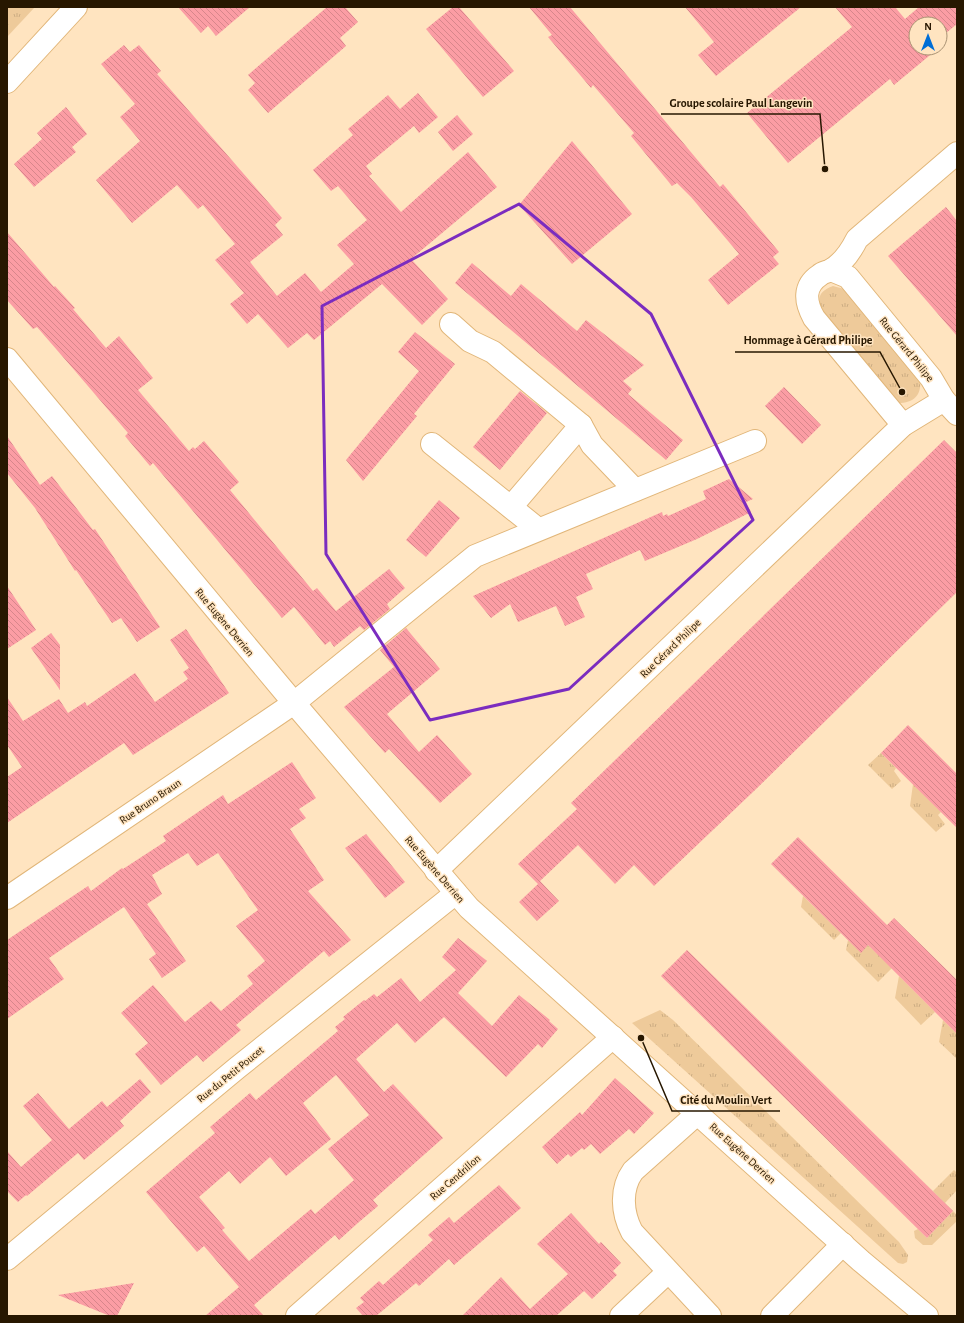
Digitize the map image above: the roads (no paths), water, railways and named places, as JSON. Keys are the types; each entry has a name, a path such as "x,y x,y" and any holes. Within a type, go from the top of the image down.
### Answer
{"street":[{"path":"7,82 76,7"},
{"path":"903,425 814,318 808,308 806,295 808,287 813,280 821,273 831,270 849,255 857,239 957,153"},
{"name":"Rue Gérard Philipe","path":"436,871 903,425 950,407 931,378 848,277 831,270"},
{"path":"451,324 470,340 493,352 581,425 592,444 635,490"},
{"name":"Rue Eugène Derrien","path":"7,359 294,703 469,908 843,1244 927,1316"},
{"path":"511,507 581,425"},
{"name":"Rue Bruno Braun","path":"7,898 294,703 475,556 755,440"},
{"path":"432,444 538,530"},
{"name":"Rue du Petit Poucet","path":"7,1259 237,1068 456,893"},
{"name":"Rue Cendrillon","path":"297,1316 613,1037"},
{"path":"698,1113 633,1171 626,1183 624,1209 632,1232 710,1316"},
{"path":"772,1316 843,1244"},
{"path":"621,1316 668,1272"}],"place":[{"name":"Groupe scolaire Paul Langevin","path":"825,169"},
{"name":"Hommage à Gérard Philipe","path":"902,392"},
{"name":"Cité du Moulin Vert","path":"641,1038"}]}
